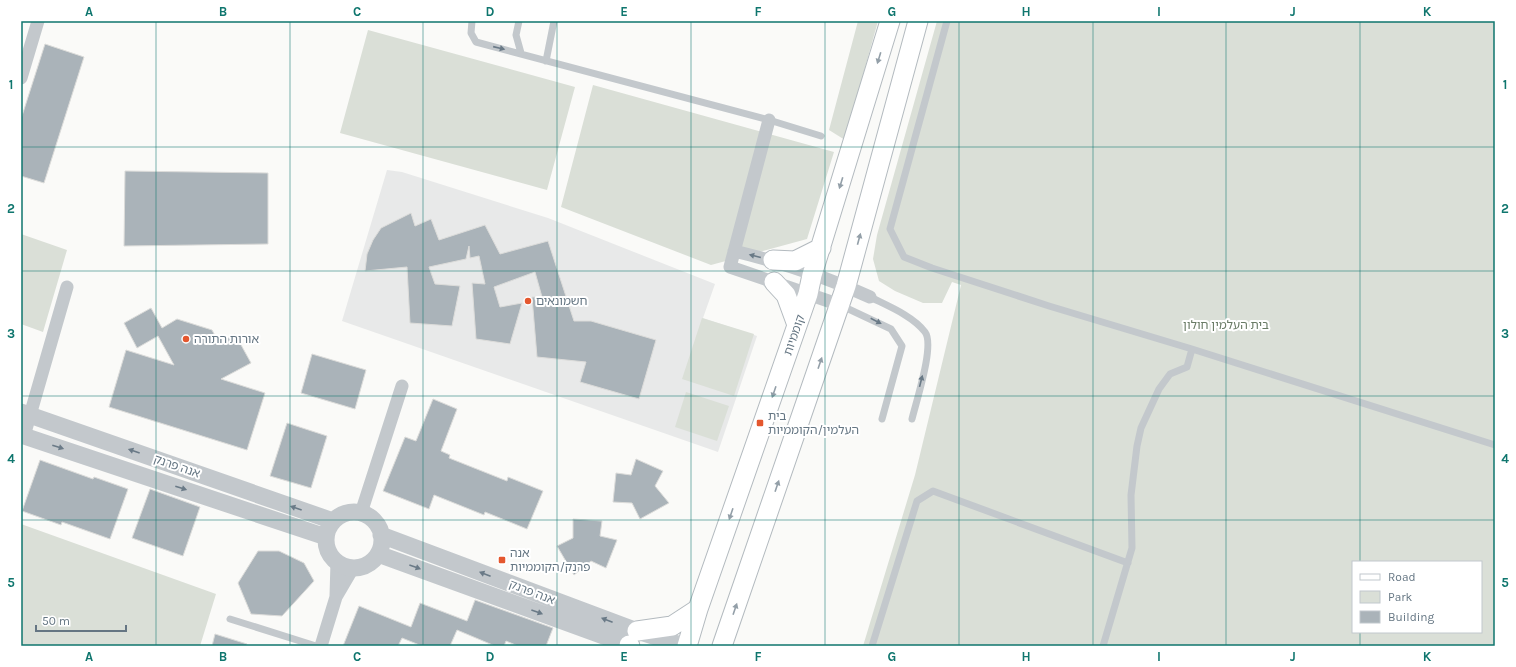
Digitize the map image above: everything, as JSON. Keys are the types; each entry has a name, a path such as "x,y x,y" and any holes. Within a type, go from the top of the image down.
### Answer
{"main road":[{"name":"קוממיות","path":"687,646 698,609 808,294 812,275 890,21"},
{"path":"722,646 846,286 918,21"},
{"path":"773,260 795,261 821,248"},
{"path":"774,282 786,295 797,325"},
{"path":"632,642 672,626 698,609"}],"street":[{"path":"21,78 38,21"},
{"path":"769,120 730,267 840,305"},
{"path":"734,251 773,260 846,286 870,297"},
{"path":"22,436 26,413 67,288"},
{"path":"361,513 402,386"},
{"name":"אנה פרנק","path":"26,413 333,521"},
{"name":"אנה פרנק","path":"22,436 326,537"},
{"path":"350,512 361,513 372,518 378,526 381,535 381,545 378,554 371,562 363,566 353,568 346,567 337,562 330,555 326,537 333,521 341,515 350,512"},
{"name":"אנה פרנק","path":"381,535 632,642"},
{"name":"אנה פרנק","path":"378,554 632,642 684,646"},
{"path":"336,597 337,562"},
{"path":"321,646 336,597 353,568"}],"lane":[{"path":"472,21 471,33 476,42 769,120 821,136"},
{"path":"519,21 516,35 521,53"},
{"path":"546,61 554,21"},
{"path":"947,21 890,229 904,257 946,273 1495,445"},
{"path":"870,297 909,317 926,332 929,350 912,419"},
{"path":"840,305 891,328 902,346 882,418"},
{"path":"1103,646 1132,548 1131,495 1137,446 1141,428 1160,389 1170,374 1187,366 1192,349"},
{"path":"872,646 917,501 933,491 1128,563"},
{"path":"230,619 316,646"}],"shaded area":[{"name":"חשמונאים","path":"387,170 402,172 548,218 715,284 703,318 757,336 718,452 342,321"}],"green space":[{"path":"858,21 878,21 845,140 829,130"},
{"name":"בית העלמין חולון","path":"937,21 1495,21 1495,646 863,646 915,475 961,285 952,282 942,303 923,303 895,291 879,281 873,259 877,235"},
{"path":"368,30 575,87 547,190 340,133"},
{"path":"593,85 834,152 807,239 711,265 561,207"},
{"path":"21,234 67,250 43,332 21,324"},
{"path":"702,318 754,334 734,396 682,379"},
{"path":"686,392 729,406 717,441 675,427"},
{"path":"21,524 216,594 200,646 21,646"}],"building":[{"path":"45,44 84,57 44,183 21,176 21,119"},
{"path":"125,171 268,173 268,244 124,246"},
{"path":"411,213 415,226 431,219 439,240 485,225 500,254 548,241 574,321 591,321 656,340 639,399 580,382 586,362 537,357 532,297 542,297 535,272 494,287 500,307 522,303 510,344 476,339 472,283 485,284 479,256 470,258 469,246 466,259 429,267 435,284 460,286 452,326 410,323 407,267 365,271 367,254 373,240 381,228"},
{"path":"151,308 162,328 177,319 212,330 219,343 235,334 251,363 221,379 265,393 247,450 109,407 126,350 174,365 158,336 137,348 124,323"},
{"path":"312,354 366,370 355,409 301,393"},
{"path":"433,399 457,409 441,451 450,455 449,458 507,481 508,477 543,491 527,529 485,512 484,515 434,495 429,509 383,491 405,437 416,441"},
{"path":"287,423 327,436 311,488 270,476"},
{"path":"636,459 663,471 655,486 669,503 640,519 632,503 613,502 616,473 631,475"},
{"path":"40,460 93,479 94,477 128,489 110,539 62,522 61,525 22,511"},
{"path":"150,489 200,507 183,556 132,538"},
{"path":"573,519 602,521 600,536 617,540 606,568 591,561 574,575 557,546 573,538"},
{"path":"258,551 279,551 304,563 314,581 282,616 251,614 238,583"},
{"path":"475,600 553,628 546,646 518,646 506,641 504,646 495,646 457,630 450,646 422,646 402,638 398,646 343,646 359,606 411,627 420,603 467,621"},
{"path":"215,634 247,644 246,646 212,646"}],"place":[{"name":"חשמונאים","path":"528,301"},
{"name":"אורות התורה","path":"186,339"},
{"name":"בית העלמין/הקוממיות","path":"760,423"},
{"name":"אנה פרנק/הקוממיות","path":"502,560"}]}
